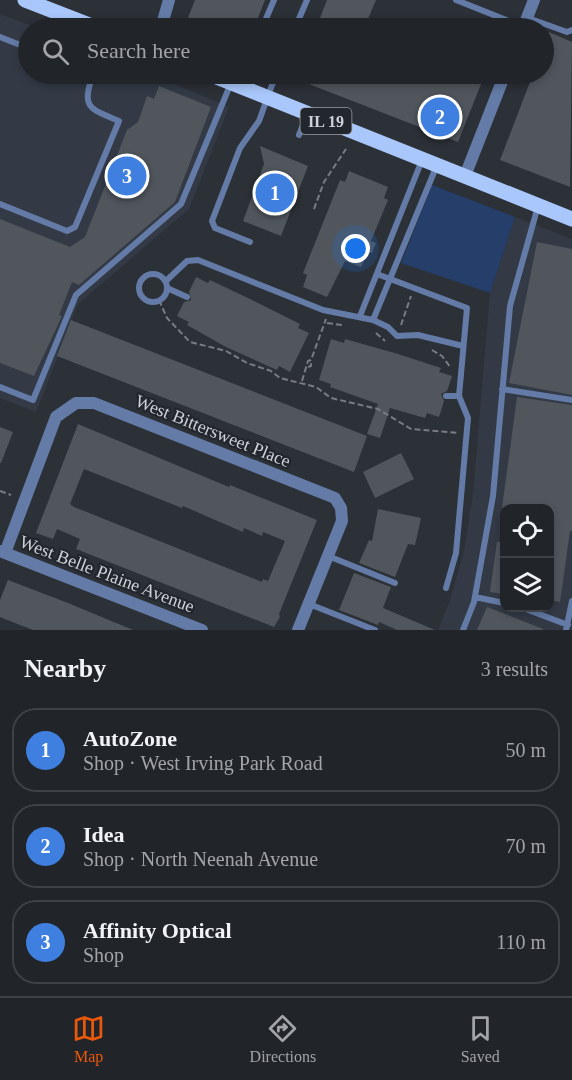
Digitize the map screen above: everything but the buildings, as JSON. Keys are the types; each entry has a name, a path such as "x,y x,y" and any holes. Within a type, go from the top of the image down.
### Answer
{"main road":[{"path":"26,0 54,5 78,18"},
{"name":"IL 19","path":"236,84 572,219"}],"street":[{"path":"164,18 169,0"},
{"path":"527,18 534,0"},
{"path":"465,176 501,84"},
{"name":"West Bittersweet Place","path":"3,552 56,417 76,403 94,403 335,498 341,508 342,521 328,556"},
{"name":"West Belle Plaine Avenue","path":"3,552 202,630"},
{"path":"298,630 328,556"}],"lane":[{"path":"266,18 274,0"},
{"path":"299,18 307,0"},
{"path":"456,0 508,18"},
{"path":"554,30 567,32 572,30"},
{"path":"0,37 18,44"},
{"path":"0,204 67,231 75,227 119,121 94,111 86,102 85,94 89,84"},
{"path":"0,387 33,400 76,295 181,204 230,84"},
{"path":"250,242 215,228 212,221 240,148 259,121 272,84"},
{"path":"299,135 308,113"},
{"path":"360,316 422,159"},
{"path":"373,320 437,165"},
{"path":"463,630 475,597 493,496 510,306 538,205"},
{"path":"394,230 408,235"},
{"path":"187,297 166,284 159,275 150,274 140,283 140,292 146,299 159,300 165,295 166,284 187,261 198,260 330,311 373,320 388,327 397,336 418,335 463,346"},
{"path":"377,274 466,308 459,396 468,418 467,434 456,553 446,588"},
{"path":"502,389 572,400"},
{"path":"446,396 459,396"},
{"path":"328,556 395,584"},
{"path":"475,597 500,602"},
{"path":"532,612 567,627 572,601"},
{"path":"309,604 375,630"}],"path":[{"path":"314,209 324,182 346,148"},
{"path":"159,300 167,318 190,342 226,351 247,363 271,371 280,378 302,381 331,398 351,404 365,404 378,409 411,429 467,434"},
{"path":"302,381 312,363 311,360 330,311"},
{"path":"430,349 442,356 460,379"},
{"path":"0,491 11,495"}],"shaded area":[{"path":"0,14 18,21 18,84 174,84 229,107 189,209 78,304 36,412 0,398"},
{"path":"432,185 515,217 490,293 401,263"},
{"path":"515,217 572,239 572,630 438,630 450,600 464,551 473,494 490,293"}],"place":[{"name":"Idea","path":"440,117"},
{"name":"Affinity Optical","path":"127,176"},
{"name":"AutoZone","path":"275,193"}]}
